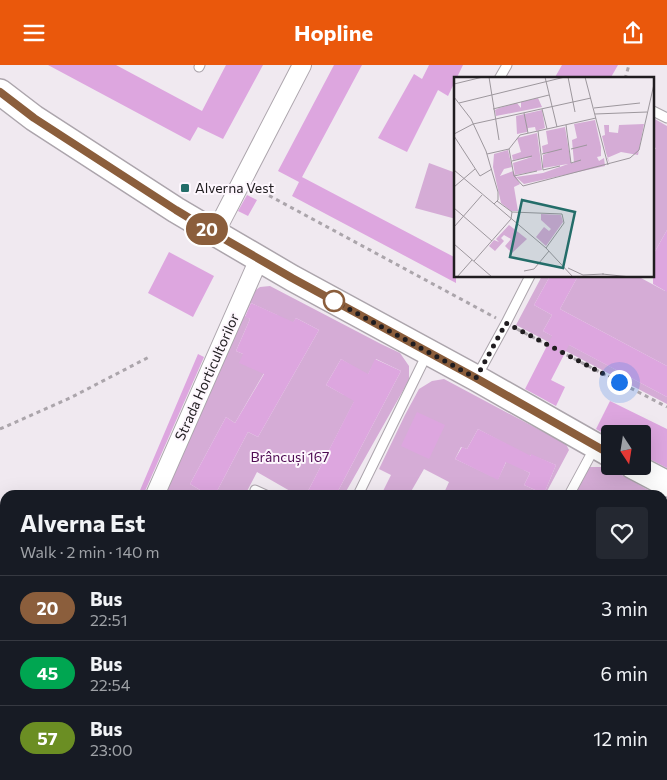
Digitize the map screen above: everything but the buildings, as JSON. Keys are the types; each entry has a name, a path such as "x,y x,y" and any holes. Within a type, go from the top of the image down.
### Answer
{"main road":[{"path":"0,92 34,118 214,233 476,378 601,450"},
{"path":"0,103 34,118"},
{"path":"650,475 667,484"}],"street":[{"path":"214,233 302,65"},
{"name":"Strada Horticultorilor","path":"157,490 259,259"}],"lane":[{"path":"500,77 507,65"},
{"path":"654,112 667,118"},
{"path":"476,378 529,277"},
{"path":"360,490 428,352"},
{"path":"573,490 601,454"}],"path":[{"path":"241,181 667,407"},
{"path":"0,429 70,398 151,356"}],"green space":[{"path":"654,119 667,126 667,230 654,253 654,151 656,148 654,147"},
{"path":"429,163 454,172 454,218 415,208"},
{"path":"541,277 549,277 534,305 552,315 543,331 667,397 667,404 516,325"},
{"path":"577,277 642,277 665,291 667,287 667,366 560,309"},
{"name":"Brâncuși 167","path":"270,286 400,353 409,366 409,380 347,490 339,490 401,371 376,359 309,490 288,490 257,472 248,490 218,490 248,432 258,437 319,330 296,318 235,423 226,417 190,484 200,490 165,490 250,294 260,287","holes":["251,303 277,315 243,354 236,351 250,319 245,316","341,359 352,366 344,395 326,385"]},
{"path":"444,379 566,444 569,450 548,490 546,490 556,465 531,455 524,470 530,473 524,485 535,490 445,490 449,482 424,469 412,490 384,490 391,475 379,469 419,389 432,381","holes":["478,429 513,448 498,479 455,459 461,447 467,449"]},
{"path":"590,467 601,467 601,475 622,475 648,490 576,490"}],"bus line":[{"name":"20","path":"0,92 34,118 92,157 214,233 292,278 476,378 601,450"}],"place":[{"name":"Alverna Vest","path":"185,188"}],"route":[{"path":"334,301 476,378 506,323 619,382"}]}
